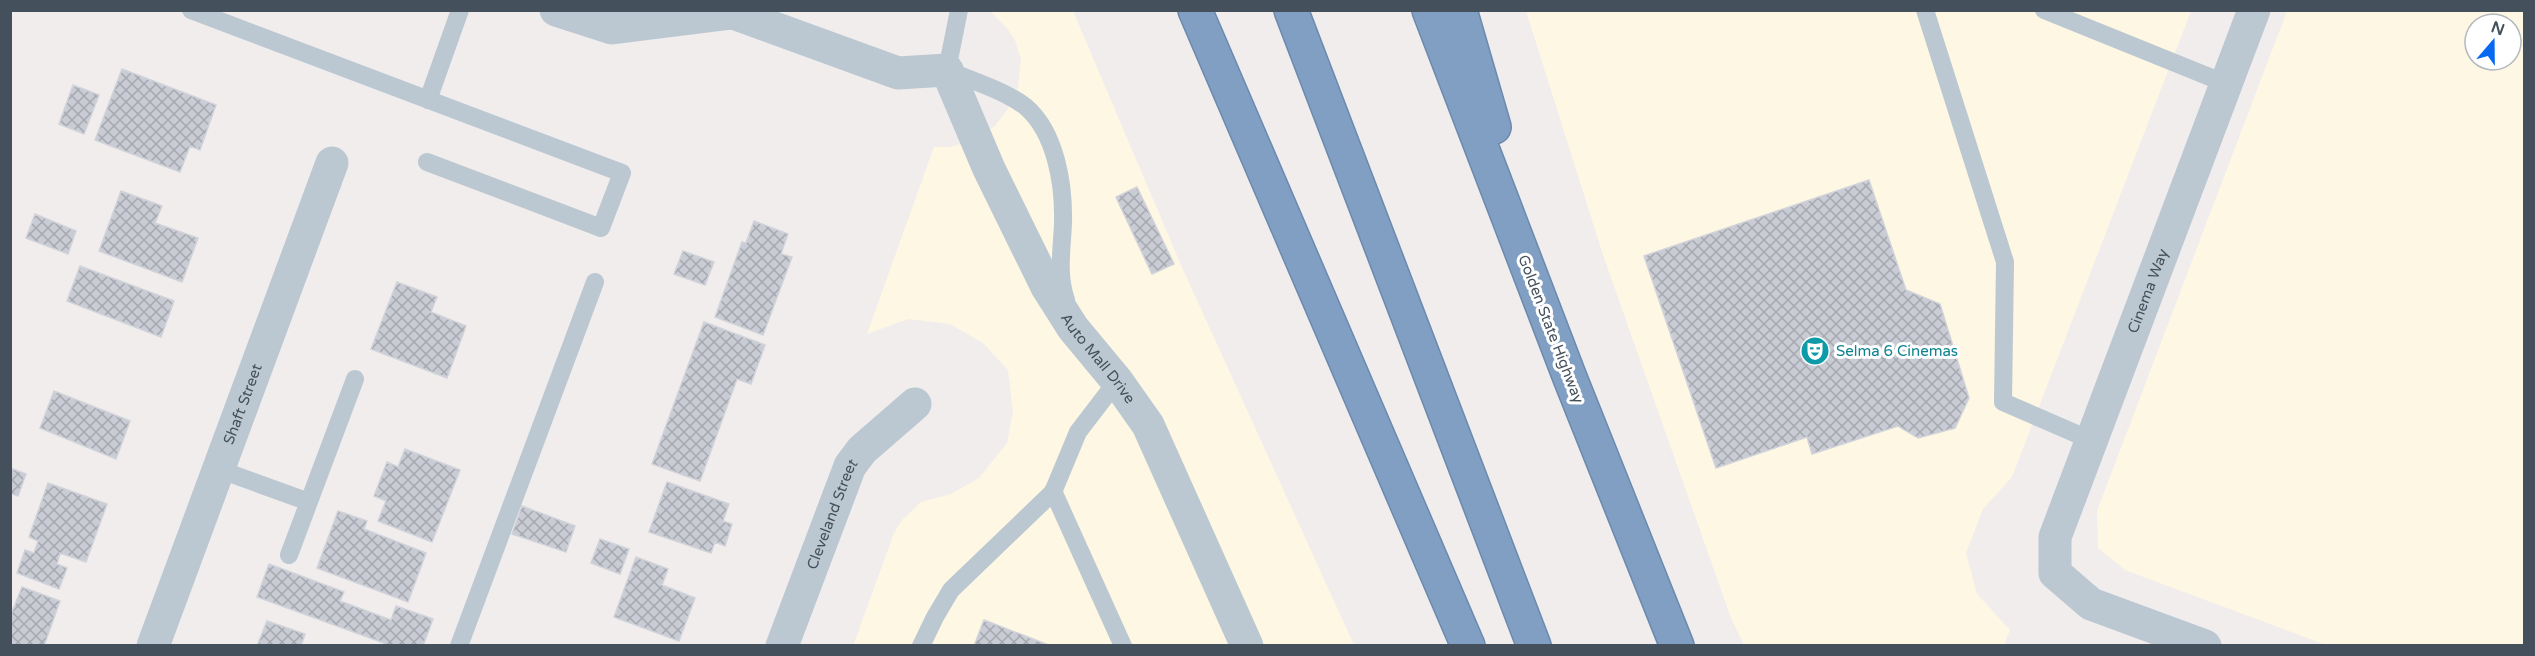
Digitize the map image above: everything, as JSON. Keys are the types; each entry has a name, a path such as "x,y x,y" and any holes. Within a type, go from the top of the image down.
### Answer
{"highway":[{"path":"1195,10 1468,645"},
{"path":"1292,10 1534,645"},
{"name":"Golden State Highway","path":"1429,10 1570,378 1677,645"},
{"path":"1460,10 1570,378"}],"street":[{"path":"556,10 612,28 728,12 898,73 946,70"},
{"name":"Cinema Way","path":"2205,645 2091,604 2055,573 2055,537 2254,10"},
{"name":"Auto Mall Drive","path":"946,70 989,169 1047,287 1081,338 1117,381 1148,424 1247,645"},
{"name":"Shaft Street","path":"153,645 332,163"},
{"name":"Cleveland Street","path":"782,645 850,466 862,450 915,404"}],"lane":[{"path":"191,10 622,173 601,228 427,162"},
{"path":"428,100 460,10"},
{"path":"959,10 946,70 1020,103 1035,116 1045,131 1053,154 1063,199 1061,280 1069,309 1081,338"},
{"path":"1925,10 2005,262 2003,402 2092,441"},
{"path":"2044,10 2227,84"},
{"path":"459,645 595,282"},
{"path":"290,555 355,379"},
{"path":"921,645 951,590 1053,491 1078,432 1117,381"},
{"path":"218,469 309,502"},
{"path":"1053,491 1123,645"}],"shaded area":[{"path":"990,11 1073,11 1181,265 1354,645 853,646 894,533 902,520 921,502 951,494 979,478 1007,443 1013,412 1008,370 983,343 950,324 908,319 867,334 934,147 951,147 974,140 995,126 1007,110 1018,88 1021,60 1015,40"},
{"path":"1526,11 2191,11 2012,477 1983,509 1966,553 1977,594 2010,630 2004,645 1744,645 1731,618 1603,255"},
{"path":"2287,11 2524,11 2524,645 2326,645 2125,570 2098,548 2097,511"}],"building":[{"path":"122,69 216,105 200,150 190,146 180,172 95,140"},
{"path":"73,85 99,95 84,134 59,124"},
{"name":"Selma 6 Cinemas","path":"1869,180 1906,290 1940,304 1969,398 1955,428 1918,438 1898,426 1812,454 1807,437 1716,468 1644,256"},
{"path":"1137,187 1174,264 1152,274 1116,197"},
{"path":"121,191 162,206 155,223 198,238 182,282 99,251"},
{"path":"35,214 76,231 68,254 26,238"},
{"path":"754,221 788,234 781,254 792,257 763,335 715,317 742,242 746,243"},
{"path":"683,251 714,262 705,285 674,274"},
{"path":"80,266 174,301 161,337 67,301"},
{"path":"397,282 437,297 431,312 466,326 447,378 371,349"},
{"path":"704,322 765,345 751,384 737,379 700,481 652,464"},
{"path":"54,391 130,421 116,459 40,428"},
{"path":"405,449 460,470 432,542 378,521 386,501 374,496 387,462 398,467"},
{"path":"10,468 26,474 18,496 10,493"},
{"path":"667,482 729,504 723,521 732,524 725,546 715,542 711,553 649,532"},
{"path":"48,483 107,504 86,562 60,553 57,564 67,568 59,589 17,573 25,550 34,553 38,541 29,537"},
{"path":"522,506 575,526 566,552 512,534"},
{"path":"338,511 367,521 364,529 426,553 408,602 317,568"},
{"path":"600,539 629,549 620,574 591,563"},
{"path":"636,557 668,569 662,585 695,598 679,641 614,617"},
{"path":"269,564 344,592 340,601 391,620 396,606 433,619 423,646 383,646 384,643 257,597"},
{"path":"22,587 60,601 44,646 10,646 10,617"},
{"path":"984,620 1051,646 974,646"},
{"path":"267,621 305,634 301,646 257,646"}],"place":[{"name":"Selma 6 Cinemas","path":"1815,351"}]}
